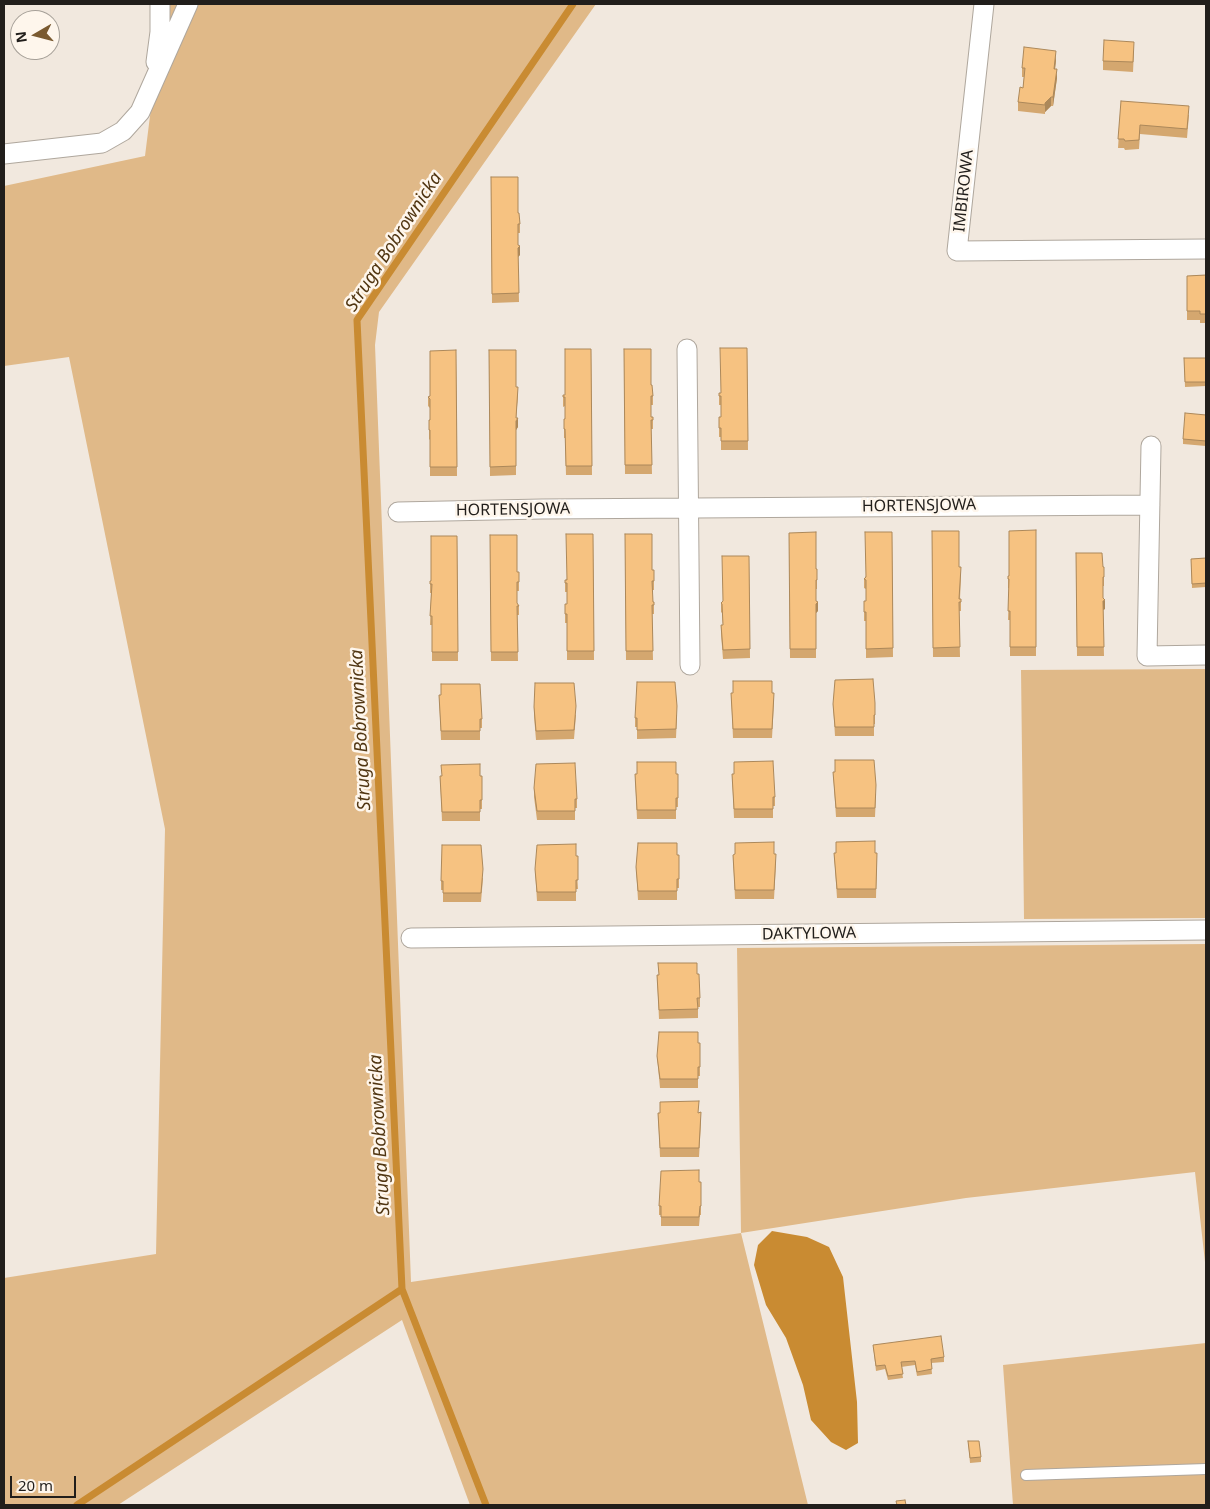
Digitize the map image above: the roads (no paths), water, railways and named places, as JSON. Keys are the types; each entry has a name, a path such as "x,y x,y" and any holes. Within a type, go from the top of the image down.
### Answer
{"street":[{"path":"152,88 160,32 160,4"},
{"path":"4,154 102,143 123,131 140,112 188,4"},
{"name":"IMBIROWA","path":"984,4 957,251 1206,248"},
{"path":"687,349 690,665"},
{"path":"1151,446 1148,656 1206,655"},
{"name":"HORTENSJOWA","path":"398,512 1150,504"},
{"name":"DAKTYLOWA","path":"411,938 1206,930"}],"lane":[{"path":"1026,1475 1206,1469"}],"waterway":[{"name":"Struga Bobrownicka","path":"486,1505 402,1289 357,320 573,4"},
{"path":"77,1505 402,1289"}]}
